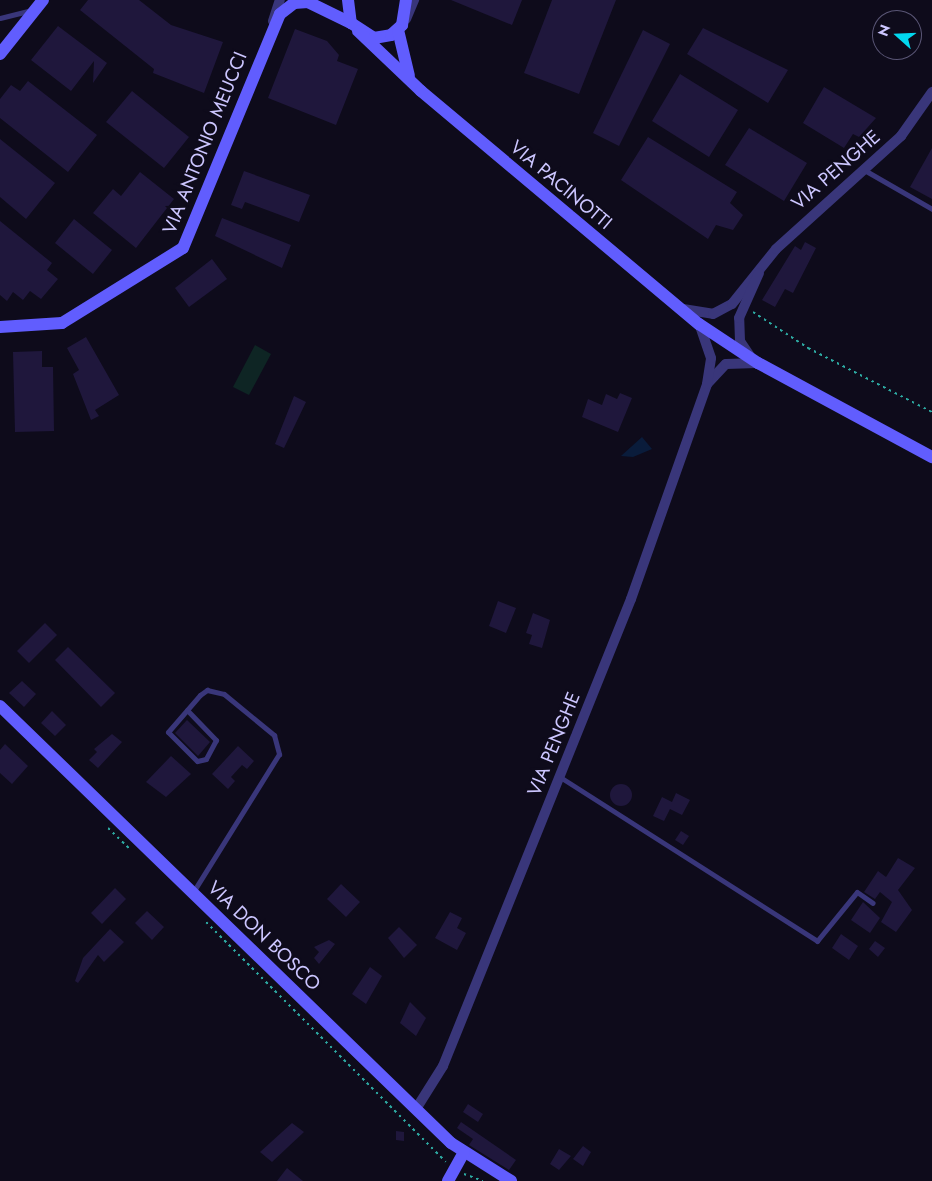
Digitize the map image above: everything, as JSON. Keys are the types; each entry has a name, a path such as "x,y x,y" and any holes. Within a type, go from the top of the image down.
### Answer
{"main road":[{"path":"348,0 354,27 421,91"},
{"path":"406,0 401,25 402,60 421,91"},
{"name":"VIA ANTONIO MEUCCI","path":"0,327 62,323 182,248 270,29 286,8 302,1 354,27"},
{"path":"0,54 40,4"},
{"path":"354,27 382,38 401,25"},
{"name":"VIA PACINOTTI","path":"421,91 699,324 758,363 932,457"},
{"name":"VIA DON BOSCO","path":"0,706 416,1110 464,1152 511,1181"},
{"path":"454,1179 464,1152"}],"street":[{"name":"VIA ANTONIO MEUCCI","path":"270,29 280,0"},
{"path":"401,25 414,0"},
{"name":"VIA PENGHE","path":"678,307 699,313 724,310 760,272 799,226 866,171 901,136 932,92"},
{"name":"VIA PENGHE","path":"758,363 740,341 744,306 760,272"},
{"name":"VIA PENGHE","path":"416,1110 443,1066 631,599 707,384 711,358 699,324"},
{"name":"VIA PENGHE","path":"707,384 726,364 758,363"}],"lane":[{"path":"0,18 40,4"},
{"path":"866,171 932,209"},
{"path":"187,710 216,740 202,760 168,732 187,710 206,690 216,690 274,735 279,754 193,893"},
{"path":"560,777 817,941 857,892 873,902"}],"path":[{"path":"744,306 808,348 932,412"},
{"path":"106,826 135,852"},
{"path":"205,919 447,1166"},
{"path":"454,1179 468,1174 483,1181"}],"green space":[{"path":"255,345 271,354 249,395 233,387"}],"water":[{"path":"642,437 652,449 633,457 621,456"}],"building":[{"path":"88,0 139,0 171,25 223,42 204,93 153,73 154,69 80,10"},
{"path":"451,0 522,0 512,25"},
{"path":"552,0 616,0 579,94 524,73"},
{"path":"58,26 107,63 93,83 94,61 71,91 31,60"},
{"path":"703,28 788,70 768,103 687,54"},
{"path":"295,29 327,41 339,55 337,61 358,69 336,125 268,98"},
{"path":"643,30 670,44 619,146 593,133"},
{"path":"680,74 738,110 709,157 652,121"},
{"path":"28,81 97,135 68,172 0,118 0,99 11,85 20,91"},
{"path":"824,87 876,118 859,137 853,134 844,148 803,123"},
{"path":"132,91 189,137 164,168 106,122"},
{"path":"749,128 807,163 784,201 725,165"},
{"path":"648,137 737,192 730,203 743,215 733,230 716,225 708,239 621,180"},
{"path":"0,139 55,183 26,219 0,197"},
{"path":"932,148 932,199 910,187"},
{"path":"244,171 310,195 299,222 245,202 242,209 231,205"},
{"path":"140,172 174,199 136,248 93,213 113,189 121,196"},
{"path":"222,218 291,245 282,268 215,236"},
{"path":"74,219 112,250 93,274 55,243"},
{"path":"0,221 52,263 47,270 58,279 41,299 30,291 23,300 13,292 7,301 0,295"},
{"path":"805,242 816,248 793,293 785,289 775,307 762,300 795,246 801,250"},
{"path":"212,259 227,279 189,307 175,288"},
{"path":"86,337 119,395 95,410 99,416 91,420 73,374 79,370 67,348"},
{"path":"42,351 42,367 53,367 54,431 15,432 13,352"},
{"path":"620,393 632,398 618,432 582,417 588,399 602,405 606,394 617,399"},
{"path":"294,396 306,402 284,448 275,444"},
{"path":"498,601 516,608 506,633 489,626"},
{"path":"533,613 550,620 542,648 529,644 532,635 526,633"},
{"path":"45,623 57,635 29,663 17,651"},
{"path":"68,647 115,693 101,707 55,660"},
{"path":"22,681 36,694 24,707 9,693"},
{"path":"52,711 66,725 55,736 41,723"},
{"path":"187,720 210,742 198,756 175,733"},
{"path":"112,734 122,742 98,768 89,760 97,752 94,749"},
{"path":"5,744 28,766 12,784 0,773 0,750"},
{"path":"238,746 254,761 247,769 242,765 231,777 235,781 228,789 212,774"},
{"path":"171,756 191,774 166,797 146,782"},
{"path":"621,784 629,787 632,795 629,803 621,806 613,803 610,795 613,787"},
{"path":"676,793 690,800 682,815 670,809 664,821 653,816 662,797 672,802"},
{"path":"681,831 689,836 683,845 675,840"},
{"path":"898,858 915,868 898,890 912,910 896,932 881,922 892,902 880,892 875,899 864,892 878,871 886,877"},
{"path":"341,884 360,902 346,917 327,899"},
{"path":"115,888 126,899 102,924 91,913"},
{"path":"863,902 880,918 870,933 851,920"},
{"path":"147,911 164,927 152,940 135,923"},
{"path":"450,912 462,918 457,928 466,933 457,950 435,938"},
{"path":"399,927 417,945 404,958 388,938"},
{"path":"110,929 124,942 104,962 98,955 78,983 75,981 83,958"},
{"path":"841,934 858,946 849,960 832,948"},
{"path":"329,940 335,944 319,964 314,958 319,952 314,947"},
{"path":"875,941 885,948 878,957 869,949"},
{"path":"370,967 382,976 366,1004 352,994"},
{"path":"410,1002 426,1018 416,1036 400,1023"},
{"path":"468,1104 483,1114 478,1122 463,1112"},
{"path":"461,1122 516,1160 509,1170 469,1145 473,1139 457,1128"},
{"path":"292,1123 304,1132 272,1162 260,1152"},
{"path":"396,1131 404,1132 404,1141 396,1140"},
{"path":"583,1146 591,1152 583,1166 573,1159"},
{"path":"559,1149 571,1156 559,1170 550,1164"},
{"path":"287,1168 303,1181 277,1181"}]}
